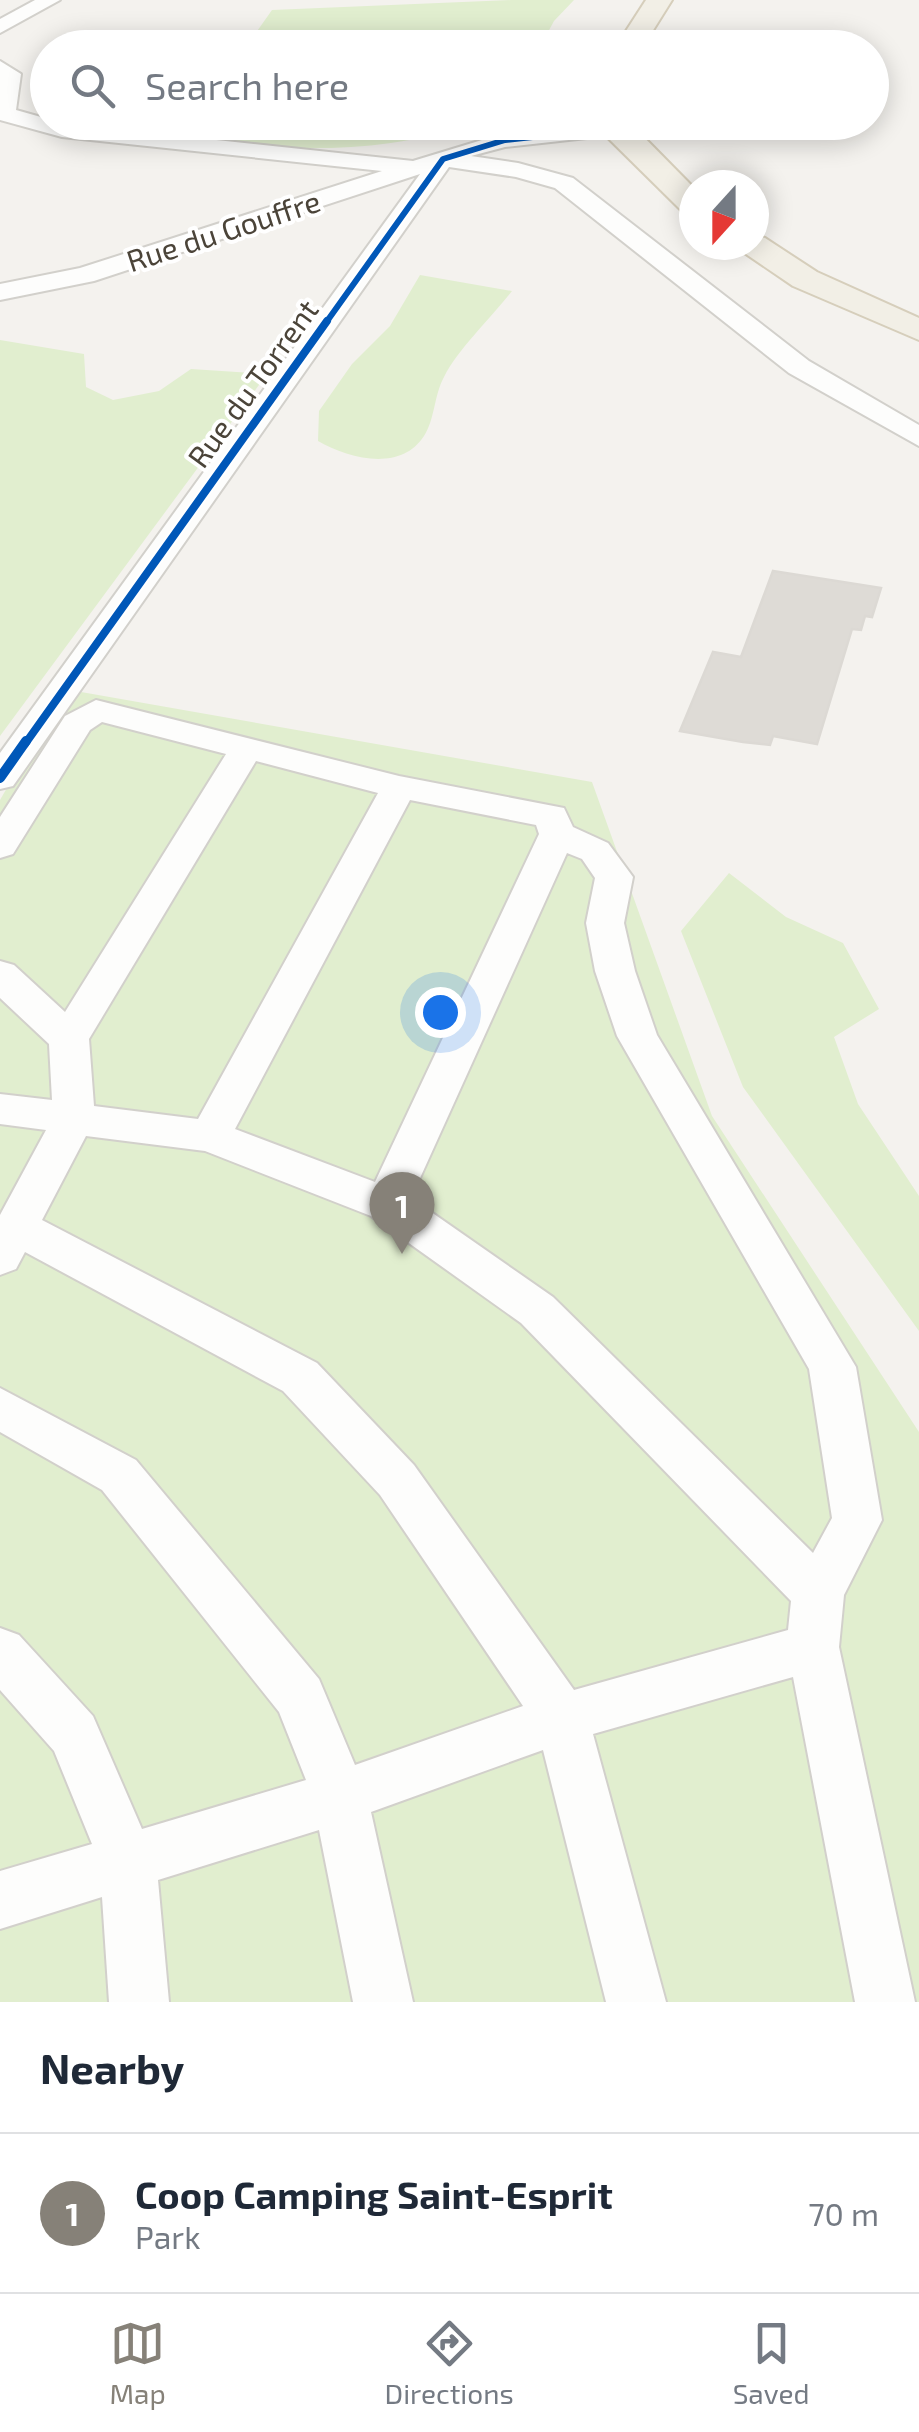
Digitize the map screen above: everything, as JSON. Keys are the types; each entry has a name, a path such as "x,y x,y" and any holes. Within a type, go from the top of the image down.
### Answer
{"main road":[{"path":"640,30 659,0"},
{"path":"628,140 679,190"},
{"path":"769,255 805,279 919,330"}],"street":[{"path":"0,27 50,0"},
{"path":"0,68 10,74 4,114 30,121"},
{"path":"174,140 518,170 564,183 799,367 919,437"},
{"path":"430,163 472,146 500,140"},
{"name":"Rue du Gouffre","path":"0,292 86,275 430,163"},
{"name":"Rue du Torrent","path":"0,778 430,163"},
{"path":"0,846 77,723 96,710 398,786 551,816 557,834 387,1204"},
{"path":"246,749 69,1039 74,1117 9,1242 300,1377 397,1480 562,1718 636,2002"},
{"path":"210,1136 398,786"},
{"path":"557,834 595,852 614,876 606,922 616,971 637,1036 832,1366 857,1520 818,1593 813,1647 886,2002"},
{"path":"0,976 69,1039"},
{"path":"0,1109 210,1136 387,1204 537,1310 818,1593"},
{"path":"0,1408 119,1475 300,1697 340,1797 383,2002"},
{"path":"0,1900 340,1797 562,1718 813,1647"},
{"path":"0,1652 74,1734 128,1864 140,2002"}],"green space":[{"path":"574,0 549,30 258,30 272,10"},
{"path":"182,140 408,140 327,148 180,143"},
{"path":"420,275 512,291 450,366 428,429 414,448 402,455 373,459 344,453 318,441 319,411 352,364 390,326"},
{"path":"0,340 84,354 86,387 113,400 159,391 191,369 267,374 0,736"},
{"path":"64,689 592,782 712,1116 919,1432 919,2002 0,2002 0,800"},
{"path":"729,873 786,917 843,943 879,1009 834,1037 858,1104 919,1196 919,1331 743,1087 681,931"}],"building":[{"path":"773,571 881,588 872,617 865,616 861,630 852,629 817,744 773,736 770,745 680,731 713,652 741,657"}],"cycle path":[{"path":"0,778 443,159 505,140"}],"place":[{"name":"Coop Camping Saint-Esprit","path":"402,1254"}]}
